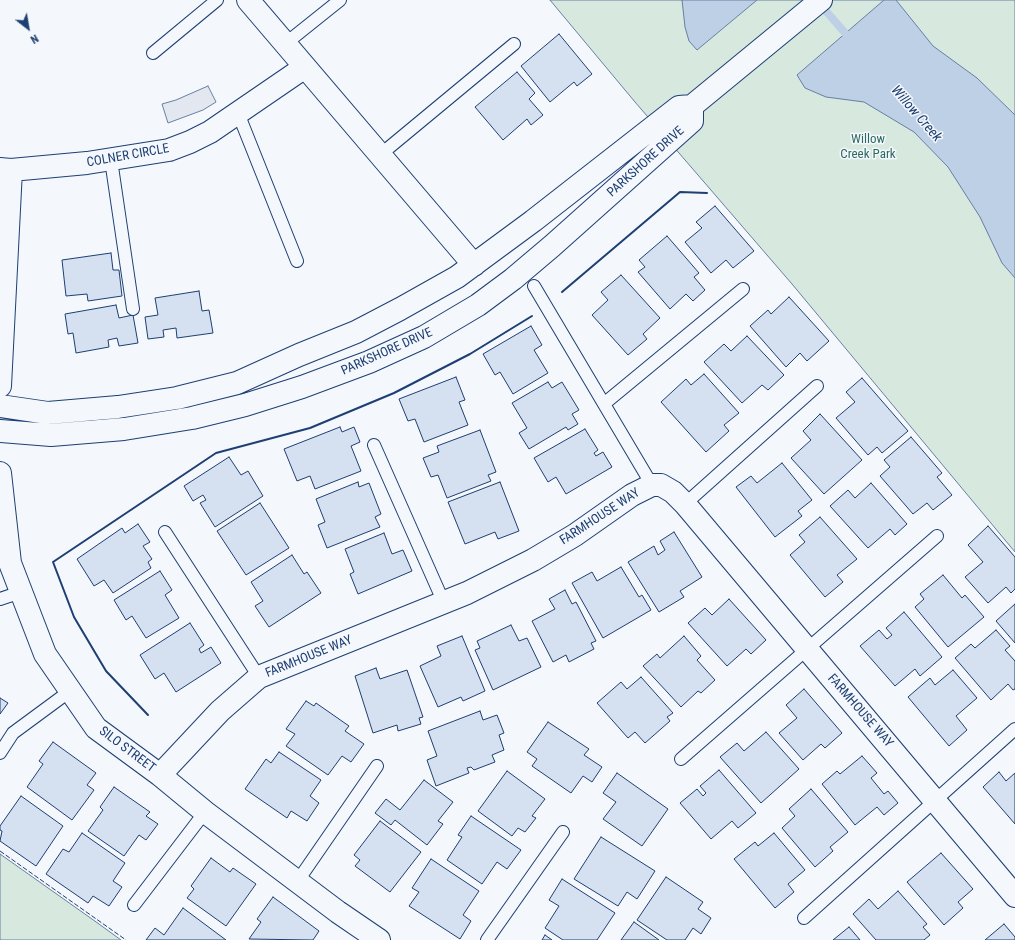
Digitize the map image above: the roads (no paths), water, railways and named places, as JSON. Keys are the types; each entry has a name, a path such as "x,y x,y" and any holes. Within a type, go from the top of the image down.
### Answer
{"street":[{"path":"248,0 474,265"},
{"name":"PARKSHORE DRIVE","path":"0,406 48,413 118,407 177,398 236,383 299,354 356,332 457,277 474,265 533,221 679,106 692,106 821,0"},
{"name":"COLNER CIRCLE","path":"6,170 111,160 156,153 190,142 210,132 305,67"},
{"name":"PARKSHORE DRIVE","path":"0,431 51,435 124,429 192,418 245,405 302,387 369,362 424,337 478,305 513,279 552,246 692,121 692,106"},
{"path":"0,386 6,170"},
{"name":"SILO STREET","path":"0,473 10,563 45,654 96,728 160,775 205,812 298,882 379,940"},
{"name":"FARMHOUSE WAY","path":"160,775 220,711 259,677 444,603 533,560 575,535 632,495 652,486 667,487 685,504 1015,896"}],"lane":[{"path":"153,52 217,0"},
{"path":"285,44 340,0"},
{"path":"380,155 514,44"},
{"path":"238,113 297,261"},
{"path":"111,160 133,309"},
{"path":"534,286 605,403 652,486"},
{"path":"605,403 743,289"},
{"path":"685,504 817,386"},
{"path":"374,445 444,603"},
{"path":"165,532 259,677"},
{"path":"681,759 937,536"},
{"path":"0,599 22,592"},
{"path":"0,753 13,734 70,691"},
{"path":"804,918 1015,729"},
{"path":"298,882 376,766"},
{"path":"134,905 205,812"},
{"path":"488,940 563,832"}],"water":[{"path":"682,0 757,0 697,50 689,41 685,27"},
{"path":"884,0 896,0 933,46 977,78 1015,115 1015,278 1002,263 980,217 948,167 914,132 864,102 826,97 805,88 797,75"}],"waterway":[{"name":"Willow Creek","path":"819,3 852,41"}],"park label":[{"name":"Willow Creek Park","path":"868,148"}]}
